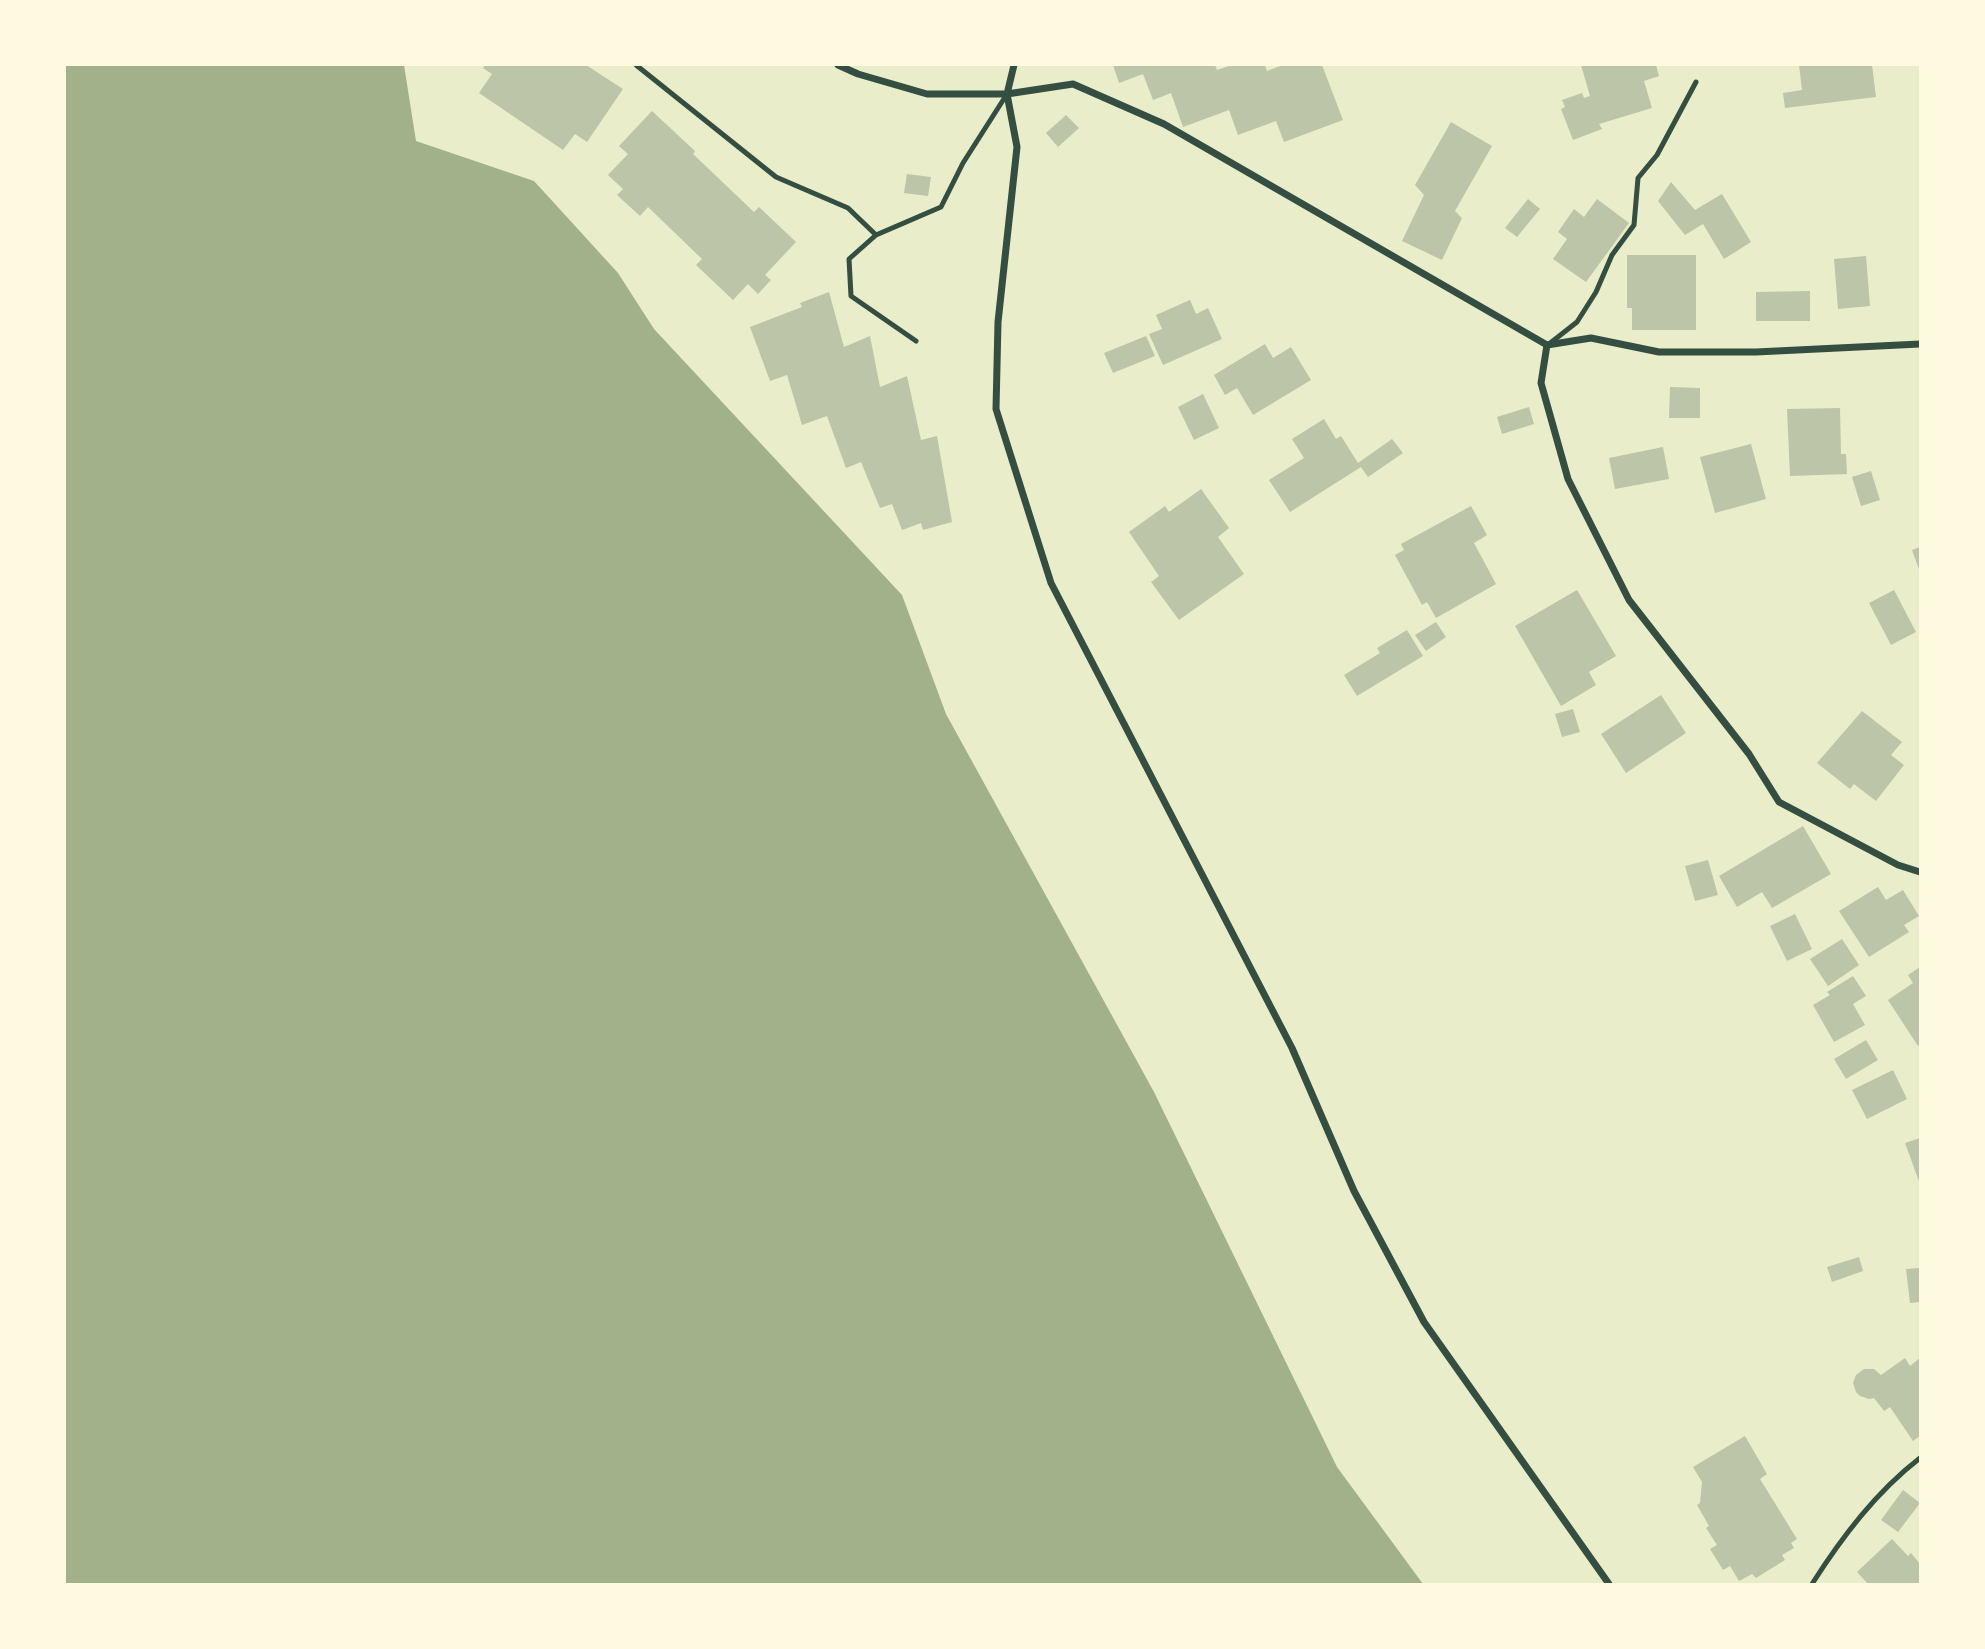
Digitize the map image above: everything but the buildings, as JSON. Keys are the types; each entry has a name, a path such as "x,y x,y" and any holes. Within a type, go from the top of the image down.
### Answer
{"street":[{"path":"838,65 858,74 927,94 1007,94 1073,84 1164,124 1547,345 1591,338 1659,352 1756,352 1920,344"},
{"path":"1014,65 1007,94 1017,147 998,322 996,409 1051,583 1292,1048 1354,1191 1424,1322 1609,1584"},
{"path":"1547,345 1541,383 1568,479 1629,600 1749,754 1779,802 1898,865 1920,872"}],"lane":[{"path":"636,65 776,177 848,208 876,235"},
{"path":"1547,345 1577,322 1596,292 1612,255 1634,225 1638,178 1657,155 1696,82"},
{"path":"916,341 851,296 849,259 876,235 941,207 963,163 1007,94"},
{"path":"1812,1584 1849,1529 1900,1473 1920,1458"}],"shaded area":[{"path":"65,65 404,65 416,141 534,181 618,273 654,329 902,595 946,714 1154,1092 1337,1467 1423,1584 65,1584"}]}
